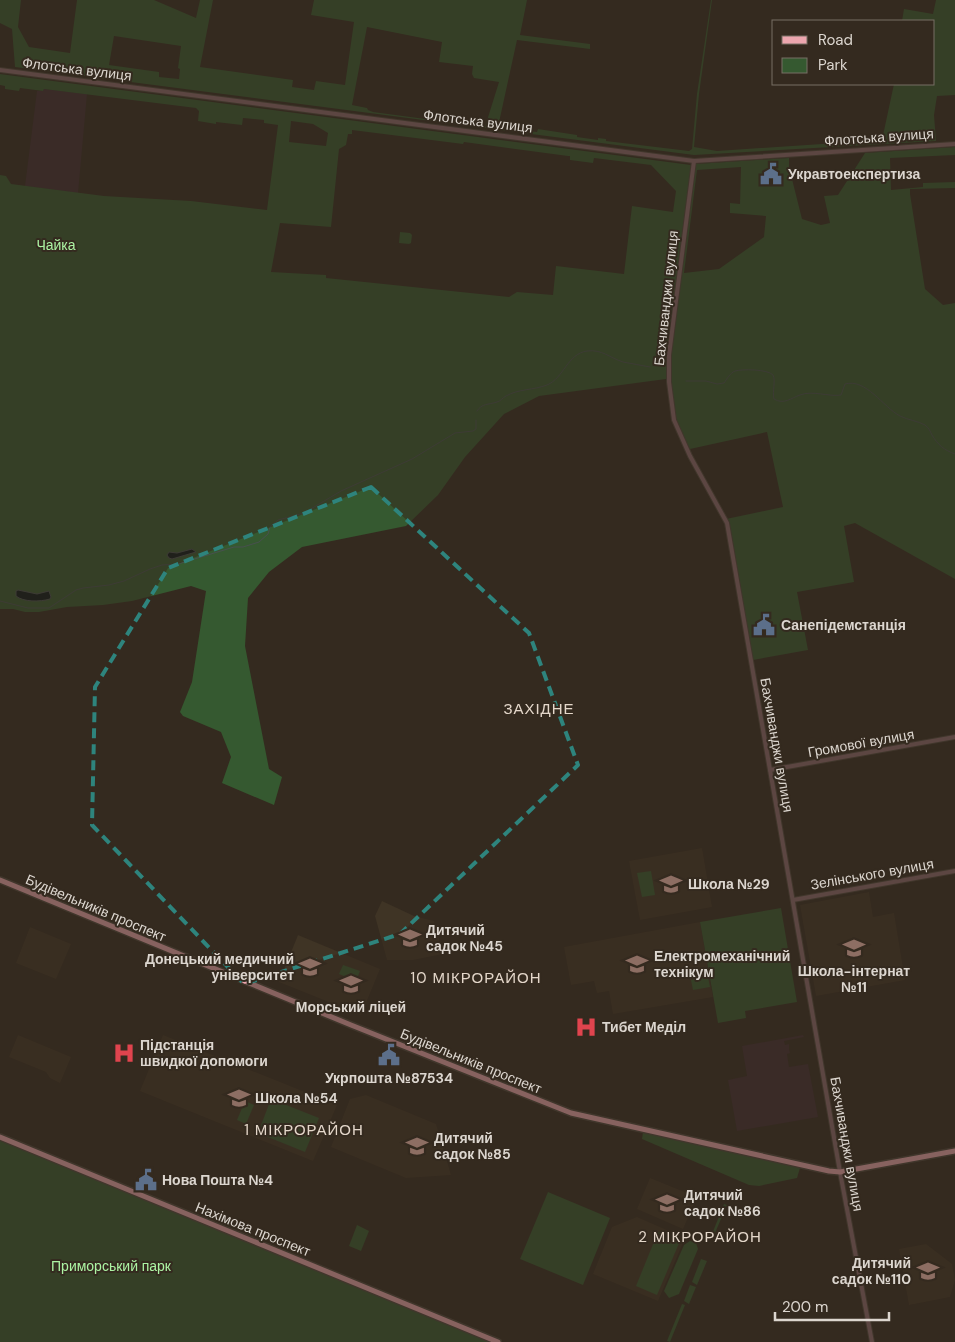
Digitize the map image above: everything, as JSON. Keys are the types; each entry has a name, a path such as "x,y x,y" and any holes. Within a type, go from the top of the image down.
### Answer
{"main road":[{"name":"Будівельників проспект","path":"0,880 351,1025 571,1113 818,1170 840,1172 955,1151"},
{"name":"Нахімова проспект","path":"0,1137 498,1342"}],"street":[{"name":"Флотська вулиця","path":"0,70 694,161 955,144"},
{"name":"Бахчиванджи вулиця","path":"694,161 669,356 672,409 680,434 727,523 840,1172 872,1342"},
{"name":"Громової вулиця","path":"770,770 955,737"},
{"name":"Зелінського вулиця","path":"793,900 955,871"}],"highlighted area":[{"path":"371,487 529,633 578,765 400,934 244,984 92,825 95,687 168,568"}],"shaded area":[{"path":"44,89 87,94 78,193 25,186 37,91 43,91"},
{"path":"192,549 196,552 172,559 167,555 169,552 177,553"},
{"path":"16,591 37,594 49,591 51,597 41,601 27,600 16,596"},
{"name":"Школа №29","path":"702,848 712,907 640,920 629,861"},
{"name":"Школа-інтернат №11","path":"869,892 873,917 894,913 905,980 816,996 800,905"},
{"name":"Дитячий садок №45","path":"382,901 414,916 434,921 443,954 413,960 387,960 375,916"},
{"name":"Електромеханічний технікум","path":"700,922 713,997 613,1014 609,991 597,993 594,981 571,985 564,947"},
{"path":"30,927 71,944 56,979 16,963"},
{"path":"298,935 380,969 361,1015 279,982"},
{"path":"18,1035 71,1057 60,1083 50,1078 46,1072 9,1057"},
{"name":"Школа №54","path":"163,1035 337,1105 313,1161 140,1091"},
{"path":"803,1035 804,1037 784,1041 785,1045 789,1044 790,1053 787,1054 789,1067 808,1064 818,1117 737,1131 728,1080 747,1076 742,1046"},
{"path":"366,1095 436,1124 451,1175 406,1178 331,1147 350,1099"},
{"name":"Дитячий садок №86","path":"650,1178 697,1197 683,1229 637,1209"},
{"path":"637,1217 685,1238 658,1301 593,1274 612,1227"},
{"name":"Дитячий садок №110","path":"926,1244 952,1264 955,1280 950,1297 909,1305 899,1249"}],"green space":[{"path":"0,0 21,0 18,27 29,47 70,53 77,0 154,0 196,18 200,0 213,0 200,67 293,80 292,87 314,90 316,81 345,85 354,22 311,15 314,0 527,0 520,35 590,44 590,49 517,40 498,127 537,132 538,129 577,135 577,137 598,140 598,138 606,139 606,141 689,151 692,149 697,94 712,0 694,147 717,151 882,140 894,85 935,85 935,20 902,20 904,9 933,14 936,0 955,0 955,95 937,96 934,115 936,141 694,155 15,67 12,29 0,23","holes":["367,27 442,42 439,62 473,66 472,74 474,78 499,82 485,127 373,112 367,108 352,105","114,36 181,46 178,68 180,69 179,79 159,77 159,72 109,65"]},
{"name":"Чайка","path":"0,74 691,165 670,328 666,379 539,396 504,414 465,457 438,495 406,526 302,547 269,572 248,598 245,646 269,769 282,777 274,805 222,783 231,757 221,732 183,716 180,712 192,682 206,591 191,586 132,601 67,607 39,612 0,609 0,175 6,176 11,184 104,196 191,201 267,210 278,125 264,123 264,120 243,118 242,125 216,122 216,124 198,121 199,111 196,108 44,89 43,91 20,88 19,91 5,89 5,86 0,85","holes":["291,121 313,124 328,133 326,146 289,142","352,130 570,156 570,160 593,163 594,158 651,165 676,191 673,212 632,206 624,274 556,266 553,295 517,292 509,297 326,278 326,275 271,272 280,223 331,227 339,149 346,145 348,134 352,134"]},
{"path":"955,147 955,155 890,158 891,190 923,187 923,183 955,182 955,188 910,189 910,194 925,289 943,305 955,303 955,579 855,523 844,526 854,582 797,592 808,650 753,660 732,537 726,519 783,507 767,432 690,449 677,424 671,388 671,356 696,164 789,158 789,167 802,219 821,225 830,223 824,196 838,195 865,153","holes":["741,167 740,204 730,203 730,213 766,216 764,237 719,269 684,273 697,170"]},
{"path":"400,232 412,235 411,243 399,243"},
{"path":"651,871 655,895 642,897 637,873"},
{"path":"781,908 797,1002 745,1011 746,1018 718,1023 700,922"},
{"path":"343,965 360,971 356,981 339,974"},
{"path":"708,977 710,987 693,990 691,980"},
{"path":"271,1099 319,1118 305,1152 258,1133"},
{"path":"245,1101 254,1105 246,1124 237,1120"},
{"path":"643,1132 800,1168 797,1178 759,1186 749,1185 642,1139"},
{"name":"Приморський парк","path":"0,1137 494,1342 0,1342"},
{"path":"548,1192 610,1218 583,1285 520,1259"},
{"path":"724,1204 727,1205 712,1240 710,1239"},
{"path":"357,1225 369,1231 361,1251 349,1246"},
{"path":"658,1232 680,1241 657,1295 636,1286"},
{"path":"690,1241 696,1243 698,1249 679,1294 669,1298 664,1291 684,1245"},
{"path":"701,1259 707,1261 697,1285 692,1282"},
{"path":"690,1285 696,1287 689,1304 684,1301"},
{"path":"682,1304 685,1305 670,1342 667,1341"}],"waterway":[{"path":"477,411 483,405 498,402 511,394 553,382 570,361 580,353 587,351 597,351 623,362 650,367"},
{"path":"686,381 706,381 717,384 724,383 735,371 766,372 774,377 773,393 774,399 778,401 815,393 841,395 845,384 853,383 867,389 900,416 925,425 934,439 944,449 955,454"},
{"path":"0,601 28,608 49,608 76,590 109,585 124,581 162,565 178,564 234,547 243,547 259,542 268,534 270,527 278,520 304,513 341,491 412,459 455,433 473,431 476,429 476,420"}],"place":[{"name":"Укравтоекспертиза","path":"771,174"},
{"name":"Санепідемстанція","path":"764,625"},
{"name":"Школа №29","path":"671,884"},
{"name":"Дитячий садок №45","path":"410,938"},
{"name":"Школа-інтернат №11","path":"854,948"},
{"name":"Електромеханічний технікум","path":"637,964"},
{"name":"Донецький медичний університет","path":"310,967"},
{"name":"Морський ліцей","path":"351,984"},
{"name":"Тибет Меділ","path":"586,1027"},
{"name":"Підстанція швидкої допомоги","path":"124,1053"},
{"name":"Укрпошта №87534","path":"389,1055"},
{"name":"Школа №54","path":"239,1098"},
{"name":"Дитячий садок №85","path":"417,1146"},
{"name":"Нова Пошта №4","path":"146,1180"},
{"name":"Дитячий садок №86","path":"667,1203"},
{"name":"Дитячий садок №110","path":"928,1271"}],"district":[{"name":"ЗАХІДНЕ","path":"539,709"},
{"name":"10 МІКРОРАЙОН","path":"476,978"},
{"name":"1 МІКРОРАЙОН","path":"304,1130"},
{"name":"2 МІКРОРАЙОН","path":"700,1237"}]}
